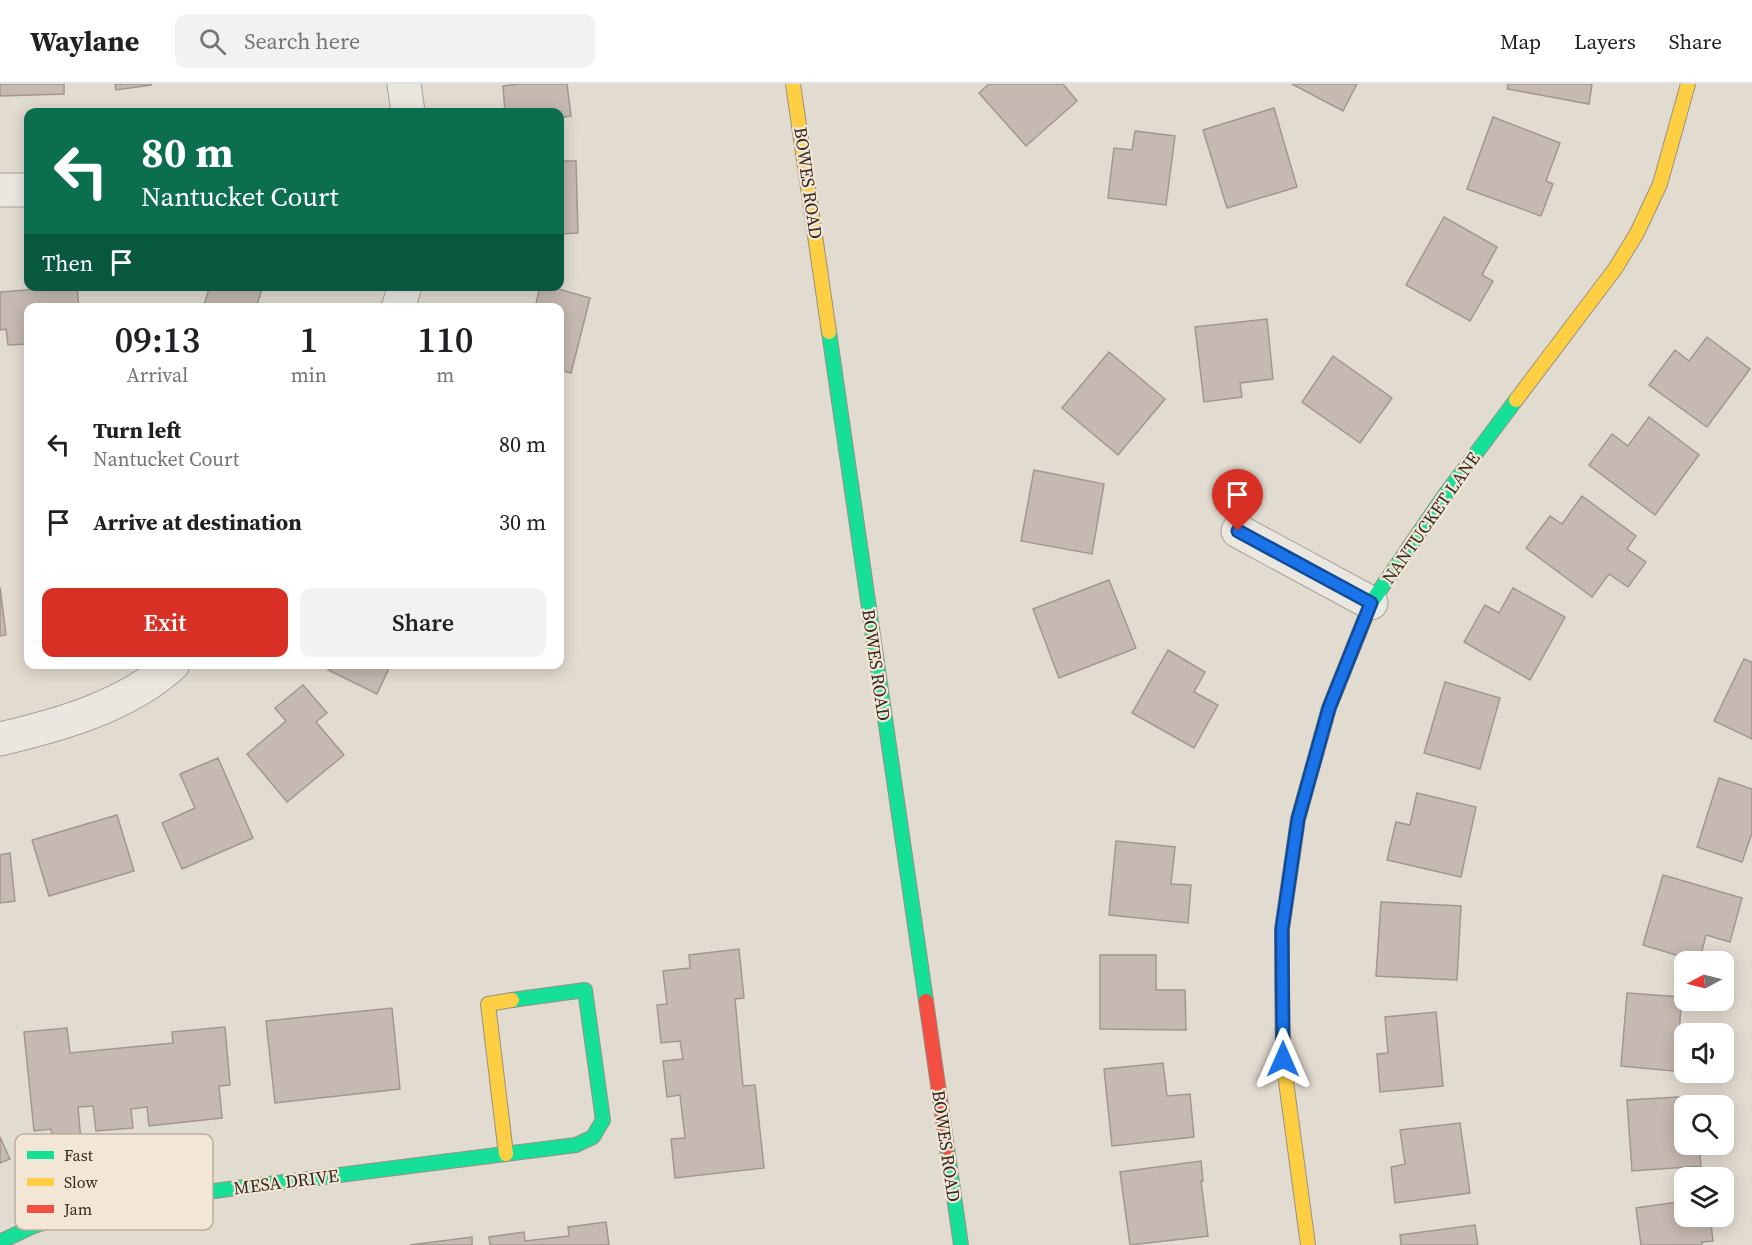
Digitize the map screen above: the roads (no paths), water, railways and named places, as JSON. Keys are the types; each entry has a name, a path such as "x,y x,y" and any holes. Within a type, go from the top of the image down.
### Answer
{"street":[{"path":"404,84 407,108"},
{"name":"BOWES ROAD","path":"793,84 960,1245"},
{"name":"NANTUCKET LANE","path":"1308,1245 1283,1059 1282,929 1298,819 1329,708 1371,603 1444,496 1615,269 1637,233 1660,184 1688,84"},
{"path":"0,190 24,190"},
{"path":"1238,531 1371,603"},
{"path":"0,739 81,716 128,696 168,669"},
{"name":"MESA DRIVE","path":"213,1191 506,1154 576,1145 593,1137 603,1120 585,990 488,1004 506,1154"},
{"name":"MESA DRIVE","path":"0,1242 25,1230"}]}
